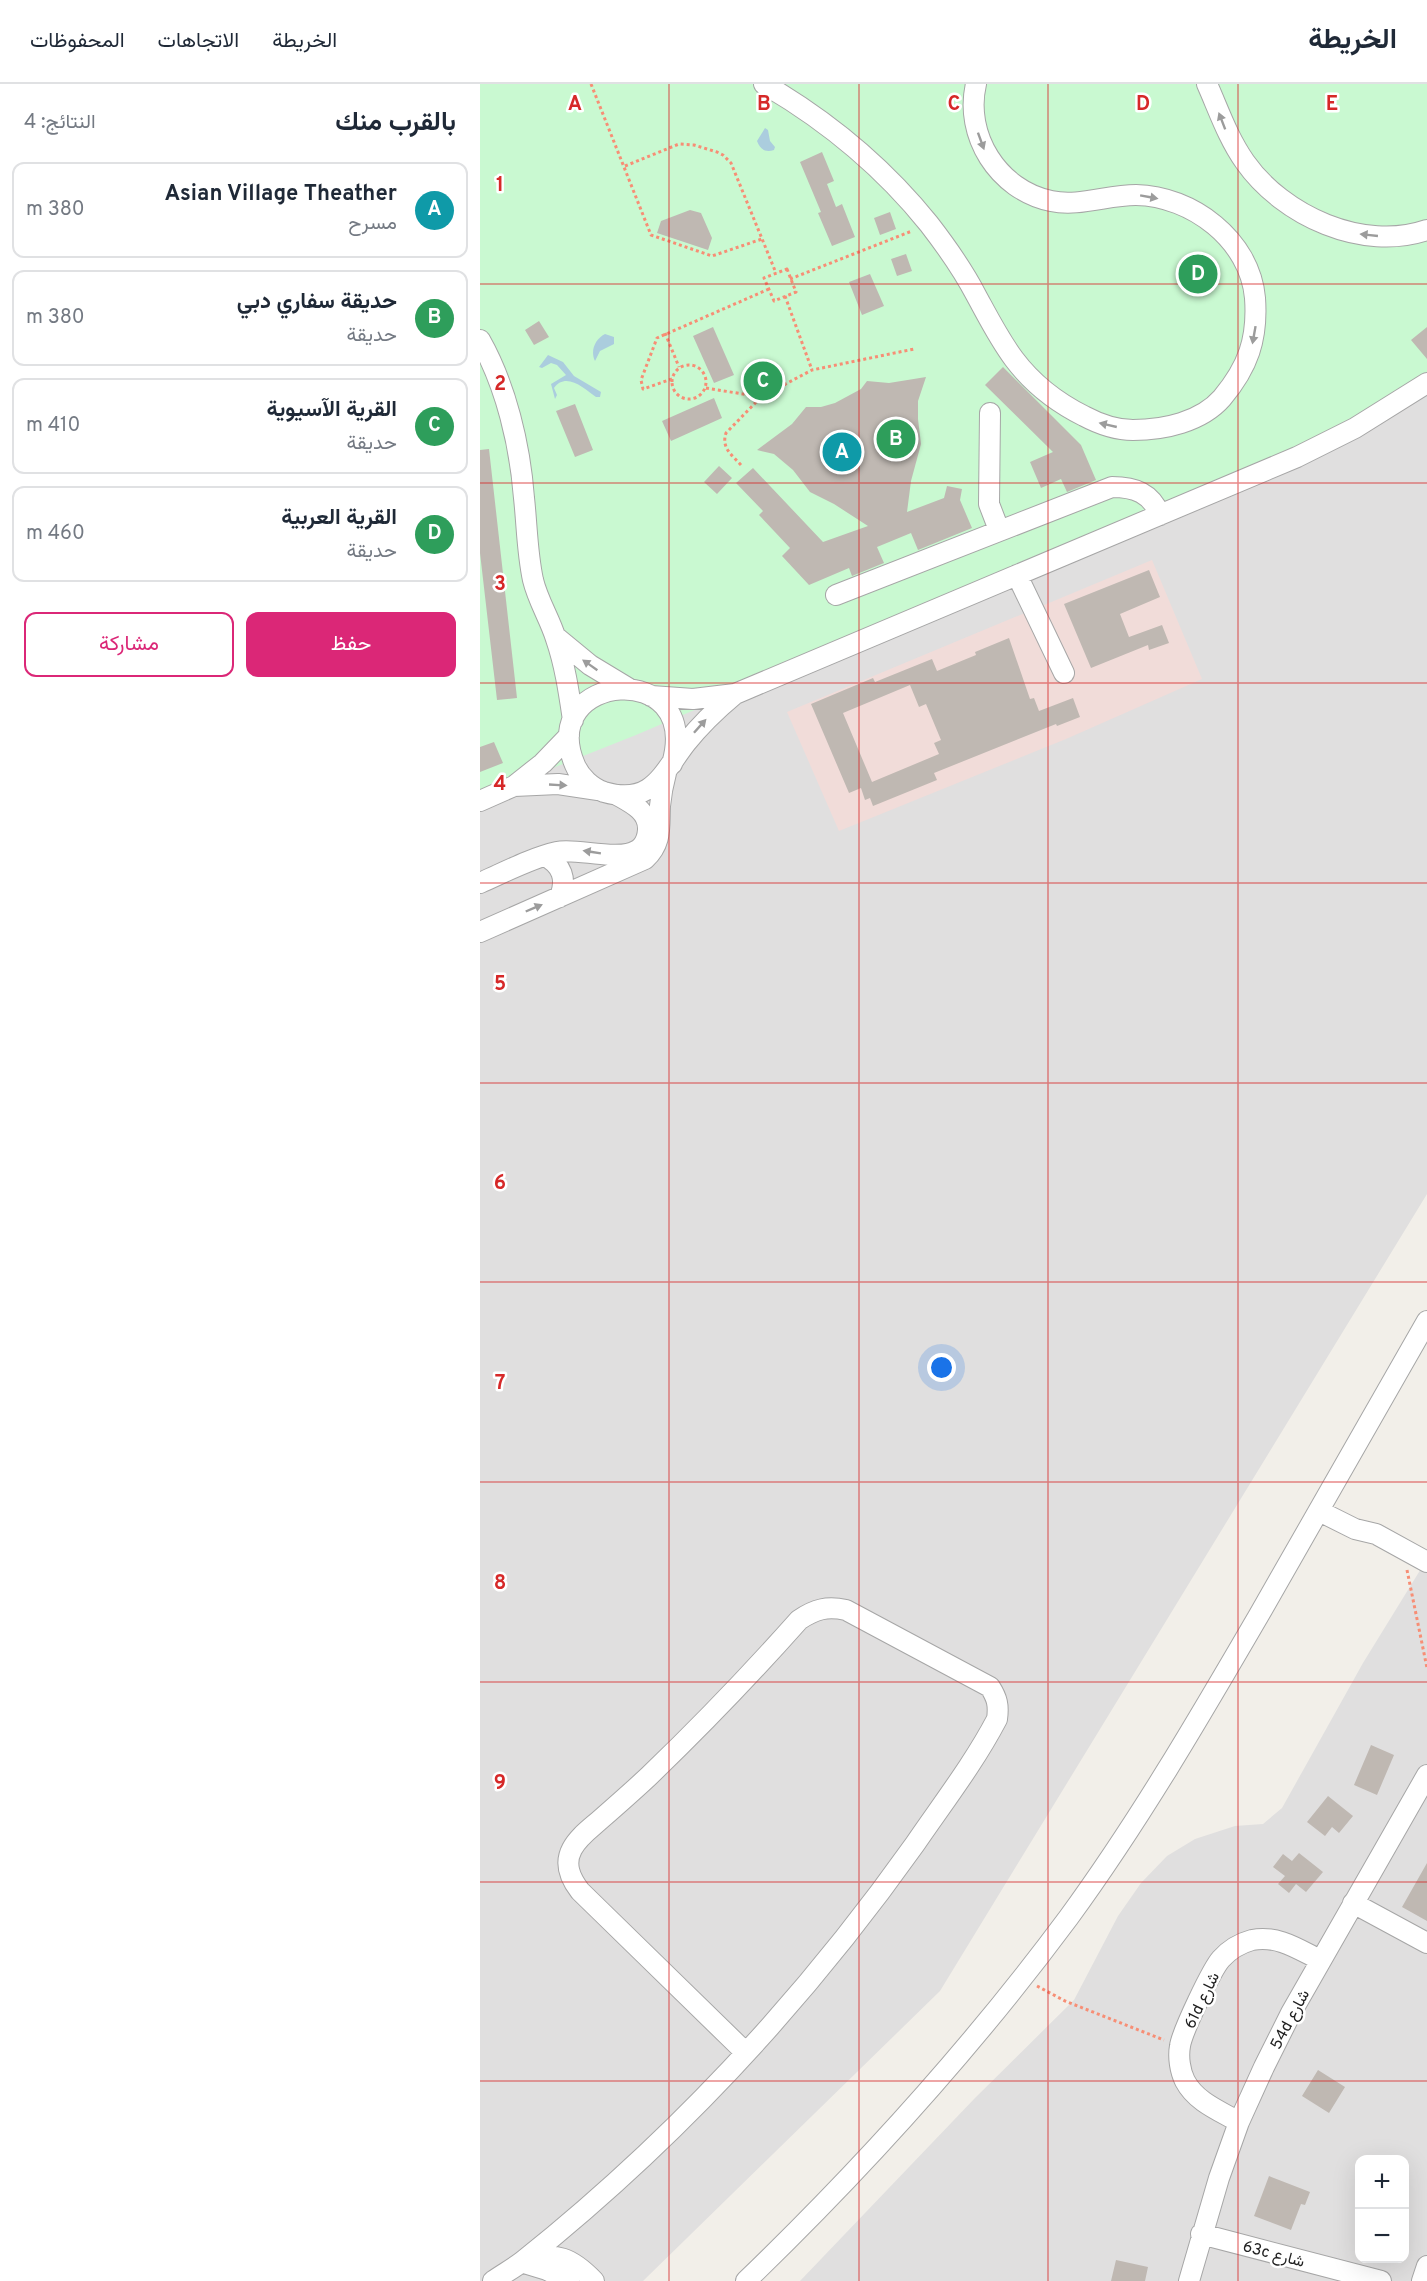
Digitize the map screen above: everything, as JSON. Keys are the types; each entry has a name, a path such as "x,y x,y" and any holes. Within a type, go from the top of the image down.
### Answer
{"street":[{"path":"770,86 816,118 872,164 929,224 964,274 1014,360 1041,387 1071,410 1099,424 1130,430 1161,429 1191,420 1217,403 1238,379 1251,351 1256,320 1254,289 1243,260 1226,234 1199,214 1170,201 1137,195 1078,203 1050,201 1024,191 1001,174 985,152 976,126 973,98 976,84"},
{"path":"1206,84 1227,134 1246,164 1270,189 1298,210 1329,225 1361,234 1393,237 1427,230"},
{"path":"480,340 511,419 520,467 528,555 543,611 556,637 566,678 571,728 570,753 576,768 586,782 641,810 646,818 648,829 641,848 633,854 622,856 578,850 556,852 480,883"},
{"path":"556,637 590,665 628,688 651,696 693,699 735,694 1307,452 1355,428 1427,383"},
{"path":"990,413 989,498 993,518 999,530"},
{"path":"836,595 1112,487 1124,487 1146,494 1155,502 1160,515"},
{"path":"1017,575 1064,674"},
{"path":"480,801 514,786 543,763 571,728 582,706 596,695 611,689 628,688"},
{"path":"514,786 558,784 609,793 634,794 650,788 669,768 700,726 735,694"},
{"path":"480,932 636,864 653,852 660,833 661,798 676,749 676,734 663,706 651,696"},
{"path":"545,856 554,861 564,878 564,888 560,897"},
{"path":"746,2281 868,2159 958,2057 1023,1978 1077,1906 1159,1784 1200,1716 1427,1321"},
{"path":"1322,1505 1361,1519 1376,1534 1427,1562"},
{"path":"493,2281 521,2263 637,2161 745,2052 851,1929 948,1797 998,1719 999,1707 990,1687 846,1610 834,1607 821,1608 799,1620 715,1711 580,1838 572,1847 568,1858 568,1870 572,1881 580,1891 745,2052"},
{"name":"54d شارع","path":"1189,2281 1201,2234 1239,2122 1291,2013 1427,1775"},
{"path":"1353,1903 1427,1943"},
{"name":"61d شارع","path":"1239,2122 1195,2095 1184,2080 1179,2063 1180,2046 1220,1960 1234,1948 1250,1941 1268,1939 1285,1942 1320,1960"},
{"name":"63c شارع","path":"1201,2234 1381,2281"},
{"path":"521,2263 550,2256 564,2258 594,2281"},
{"path":"521,2263 547,2270 569,2281"},
{"path":"1422,2281 1427,2266"}],"path":[{"path":"591,84 651,235 712,256 762,239"},
{"path":"625,166 679,144 694,145 723,155 731,163 776,273"},
{"path":"790,279 929,224"},
{"path":"787,269 790,279 796,292 774,301 764,278 787,269"},
{"path":"672,379 677,394 685,399 693,399 701,395 706,388 707,379 704,371 687,364 679,368 672,379 643,389 640,380 657,338 769,289"},
{"path":"785,296 812,370"},
{"path":"665,333 679,368"},
{"path":"741,465 727,450 724,441 726,434 761,397 812,370 914,349"},
{"path":"706,388 761,397"},
{"path":"1402,1548 1427,1668"},
{"path":"1023,1978 1065,2001 1180,2046"}],"shaded area":[{"path":"480,84 1427,84 1427,1194 940,1991 643,2281 480,2281"},
{"path":"1152,560 1202,679 1066,739 839,831 787,712"},
{"path":"1427,1559 1427,2281 800,2281 975,2098 1074,2000 1118,1916 1141,1883 1167,1856 1195,1839 1235,1826 1263,1824 1282,1808 1363,1663"}],"green space":[{"path":"480,84 1427,84 1427,380 1401,396 1351,418 1238,478 636,735 480,797"}],"water":[{"path":"765,128 775,147 774,150 763,150 757,141"},
{"path":"605,334 614,337 614,344 600,351 595,361 594,346"},
{"path":"548,355 563,362 574,376 601,392 600,397 596,397 575,383 564,381 554,388 557,395 555,399 551,384 566,375 557,365 551,363 542,368 539,367"}],"building":[{"path":"822,152 834,181 827,184 836,207 842,204 855,237 832,246 818,213 821,212 800,162"},
{"path":"690,210 701,213 712,238 708,250 657,233 661,221"},
{"path":"890,212 896,229 880,235 874,218"},
{"path":"906,254 912,271 897,276 891,259"},
{"path":"870,274 884,306 862,315 849,282"},
{"path":"539,321 549,337 534,345 525,330"},
{"path":"713,327 734,375 714,383 693,336"},
{"path":"1427,327 1427,359 1411,340"},
{"path":"1003,367 1081,445 1096,480 1067,492 1061,479 1041,488 1030,462 1053,452 985,385"},
{"path":"926,377 918,401 921,444 911,481 907,512 944,498 947,486 962,489 960,500 972,528 918,550 911,533 877,547 884,563 852,576 849,568 809,585 782,556 790,548 759,515 763,511 736,483 753,468 823,542 868,526 810,492 793,470 774,454 757,450 792,424 806,407 821,407 835,403 861,389 867,381 889,383"},
{"path":"714,398 722,418 671,441 662,421"},
{"path":"575,404 593,450 575,457 556,411"},
{"path":"489,449 517,698 497,700 480,553 480,450"},
{"path":"719,466 732,478 717,494 704,482"},
{"path":"1149,570 1160,597 1120,614 1129,637 1162,625 1169,643 1149,650 1148,645 1091,668 1064,604"},
{"path":"1009,638 1030,699 1034,698 1039,711 1073,698 1080,717 1057,726 1056,724 934,773 937,780 873,806 870,798 865,800 861,788 849,793 811,704 873,678 875,682 932,659 937,671 976,655 975,652","holes":["910,685 919,707 926,704 941,740 934,743 939,754 872,782 843,713"]},
{"path":"494,742 503,763 480,772 480,747"},
{"path":"1371,1745 1394,1755 1377,1795 1354,1785"},
{"path":"1328,1796 1353,1816 1339,1833 1332,1827 1325,1836 1307,1822"},
{"path":"1299,1853 1323,1872 1306,1892 1296,1884 1289,1893 1278,1884 1285,1876 1273,1867 1283,1854 1292,1861"},
{"path":"1427,1863 1427,1921 1402,1907"},
{"path":"1318,2070 1345,2087 1329,2113 1302,2096"},
{"path":"1269,2176 1310,2192 1305,2205 1301,2204 1291,2230 1254,2216"},
{"path":"1116,2260 1148,2267 1145,2281 1111,2281"}],"place":[{"name":"القرية العربية","path":"1198,274"},
{"name":"القرية الآسيوية","path":"763,381"},
{"name":"حديقة سفاري دبي","path":"896,439"},
{"name":"Asian Village Theather","path":"842,452"}]}
